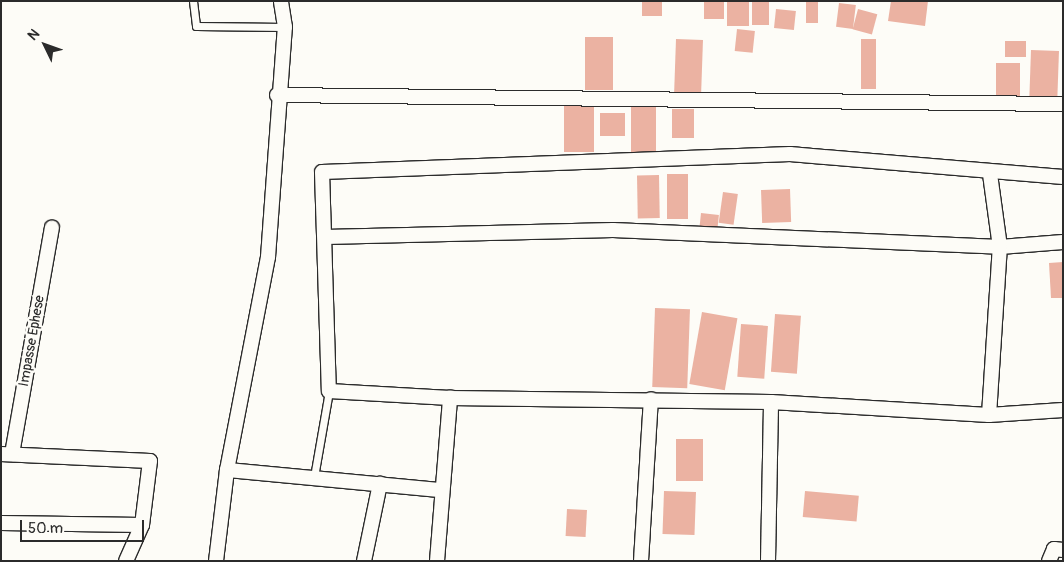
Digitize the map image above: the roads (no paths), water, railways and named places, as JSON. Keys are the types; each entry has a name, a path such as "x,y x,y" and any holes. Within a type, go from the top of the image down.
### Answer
{"street":[{"path":"216,561 227,470 268,257 277,95 284,27 281,1"},
{"path":"277,95 1063,104"},
{"path":"1063,177 990,174 790,154 322,172 329,391 450,398 651,399 770,402 989,416 1063,410"},
{"path":"989,416 1000,246 990,174"},
{"name":"Impasse Ephese","path":"6,454 52,227"},
{"path":"325,236 613,230 1000,246 1063,242"},
{"path":"437,561 440,490 450,398"},
{"path":"641,561 651,399"},
{"path":"768,561 770,402"},
{"path":"6,454 150,461 142,525 126,561"},
{"path":"227,470 440,490"},
{"path":"364,561 380,484"},
{"path":"1,523 142,525"},
{"path":"1049,561 1054,549 1063,550"}],"lane":[{"path":"193,1 196,26 284,27"},
{"path":"314,477 329,391"}]}
